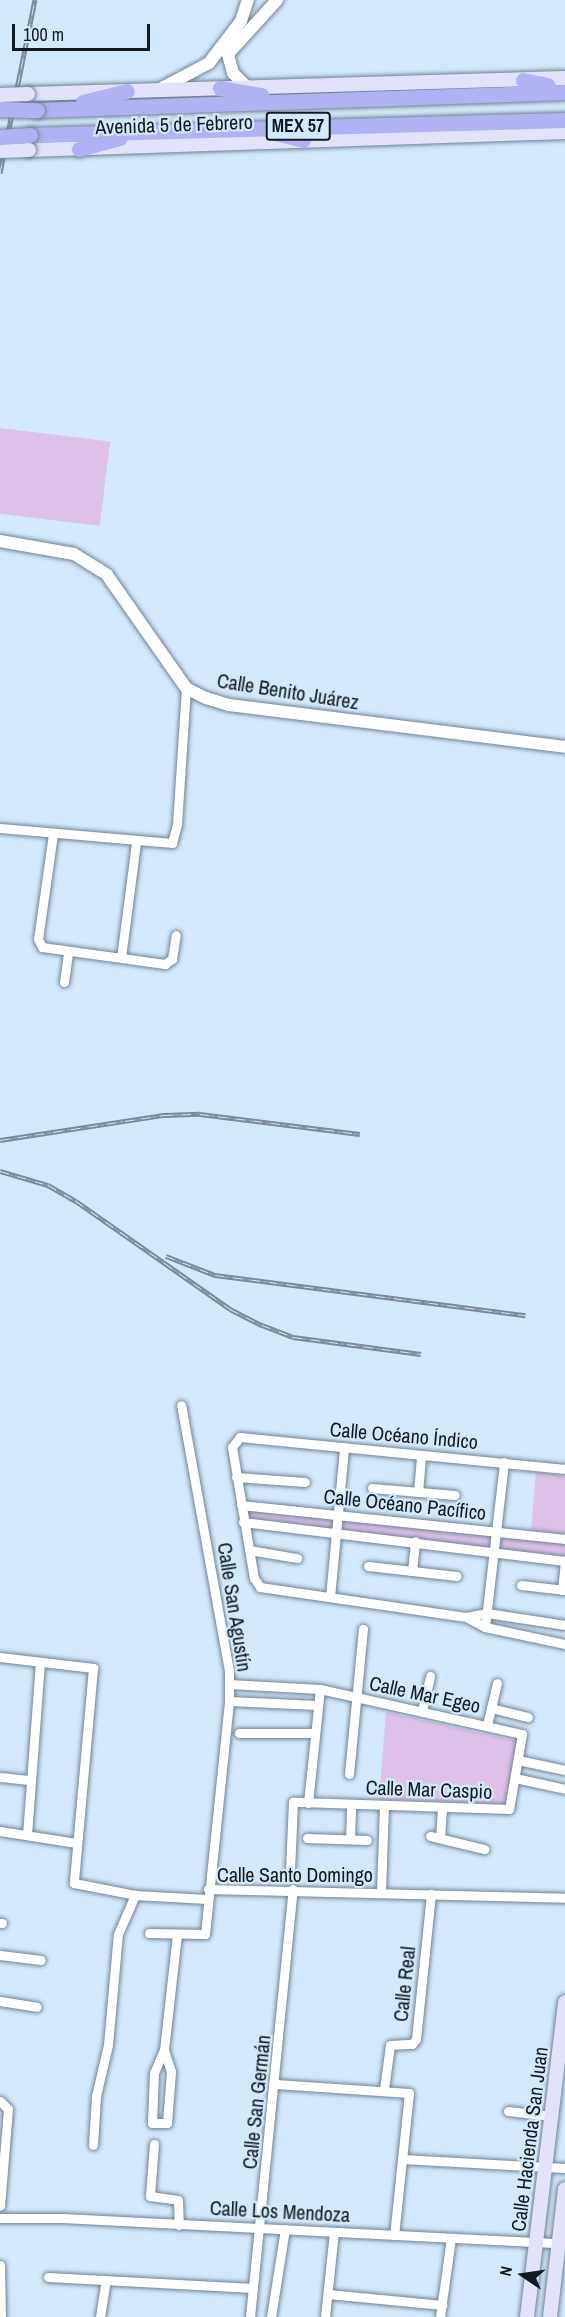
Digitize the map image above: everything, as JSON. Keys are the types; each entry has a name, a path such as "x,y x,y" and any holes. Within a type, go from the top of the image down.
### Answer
{"highway":[{"path":"523,80 533,84 565,86"},
{"path":"220,88 294,101"},
{"path":"58,109 127,91"},
{"name":"Avenida 5 de Febrero","path":"0,109 36,110 565,92"},
{"name":"Avenida 5 de Febrero","path":"0,137 30,143 148,131 565,120"},
{"path":"445,134 491,122"},
{"path":"250,128 303,140"},
{"path":"79,149 148,131"}],"main road":[{"name":"Avenida 5 de Febrero","path":"0,95 565,78"},
{"name":"Avenida 5 de Febrero","path":"0,151 30,143 79,149 445,134 565,132"},
{"name":"Calle Hacienda San Juan","path":"527,2317 565,2002"},
{"path":"550,2317 565,2189"}],"street":[{"path":"159,90 209,63 241,21 248,0"},
{"path":"248,88 233,73 228,54 277,0"},
{"path":"0,541 65,551 86,559 107,575 186,688 177,824 172,843 136,842 0,828"},
{"name":"Calle Benito Juárez","path":"186,688 229,705 565,747"},
{"path":"53,834 38,939 48,950 165,964 172,959 176,935"},
{"path":"121,958 136,842"},
{"path":"64,982 68,952"},
{"name":"Calle San Agustín","path":"177,1935 204,1935 229,1701 229,1684 181,1405"},
{"name":"Calle Océano Índico","path":"236,1477 232,1447 240,1437 565,1469"},
{"path":"330,1597 344,1448"},
{"path":"418,1492 421,1455"},
{"path":"484,1627 504,1462"},
{"path":"305,1482 236,1477 254,1578 260,1587 466,1617 484,1627 565,1644"},
{"path":"372,1488 454,1495"},
{"name":"Calle Océano Pacífico","path":"241,1505 565,1539"},
{"name":"Calle Océano Pacífico","path":"243,1522 493,1550 565,1561"},
{"path":"412,1571 415,1541"},
{"path":"249,1550 297,1558"},
{"path":"521,1585 563,1590 565,1561"},
{"path":"368,1566 456,1576"},
{"path":"466,1617 487,1612 565,1625"},
{"path":"349,1774 363,1629"},
{"path":"0,1657 93,1668 76,1843 0,1831"},
{"path":"27,1835 40,1662"},
{"path":"422,1711 430,1676"},
{"path":"487,1725 497,1683"},
{"name":"Calle Mar Egeo","path":"229,1684 320,1689 522,1734"},
{"path":"290,1871 291,1805 308,1803 320,1689"},
{"path":"229,1701 317,1705"},
{"path":"491,1708 528,1717"},
{"path":"239,1733 314,1733"},
{"name":"Calle Mar Caspio","path":"308,1803 509,1809 522,1734"},
{"path":"518,1760 565,1770"},
{"path":"0,1777 31,1780"},
{"path":"515,1778 565,1788"},
{"path":"350,1839 351,1804"},
{"path":"381,1892 384,1806"},
{"path":"440,1838 442,1808"},
{"path":"430,1836 484,1849"},
{"path":"307,1838 367,1840"},
{"name":"Calle Santo Domingo","path":"76,1843 73,1880 77,1886 135,1895 293,1889 565,1898"},
{"name":"Calle San Germán","path":"250,2317 276,2084 293,1889"},
{"name":"Calle Real","path":"384,2089 390,2045 412,2044 416,2039 431,1894"},
{"path":"93,2145 96,2096 108,2045 118,1934 135,1895"},
{"path":"150,1933 177,1935 164,2050 155,2067 153,2087 150,2122 159,2124 168,2122 171,2067 164,2050"},
{"path":"0,1955 41,1960"},
{"path":"0,2001 37,2007"},
{"path":"276,2084 384,2089 410,2093 394,2235"},
{"path":"153,2087 170,2088"},
{"path":"0,2101 8,2109 0,2206"},
{"path":"508,2112 551,2116"},
{"path":"154,2144 150,2196 178,2200 178,2225"},
{"path":"402,2159 565,2168"},
{"name":"Calle Los Mendoza","path":"0,2218 559,2243"},
{"path":"271,2317 285,2229"},
{"path":"325,2317 334,2232"},
{"path":"440,2317 451,2238"},
{"path":"0,2265 1,2317"},
{"path":"48,2277 253,2288"},
{"path":"100,2317 106,2281"},
{"path":"328,2294 442,2305"}],"shaded area":[{"path":"0,428 110,442 100,526 0,514"},
{"path":"536,1472 565,1475 565,1534 531,1530"},
{"path":"245,1510 565,1541 565,1557 246,1519"},
{"path":"386,1712 517,1741 505,1804 379,1799"}],"railway":[{"path":"0,173 35,0"},
{"path":"0,1140 164,1115 200,1114 360,1134"},
{"path":"0,1171 48,1185 76,1201 230,1309 262,1325 293,1337 421,1354"},
{"path":"166,1256 215,1275 525,1315"}]}
